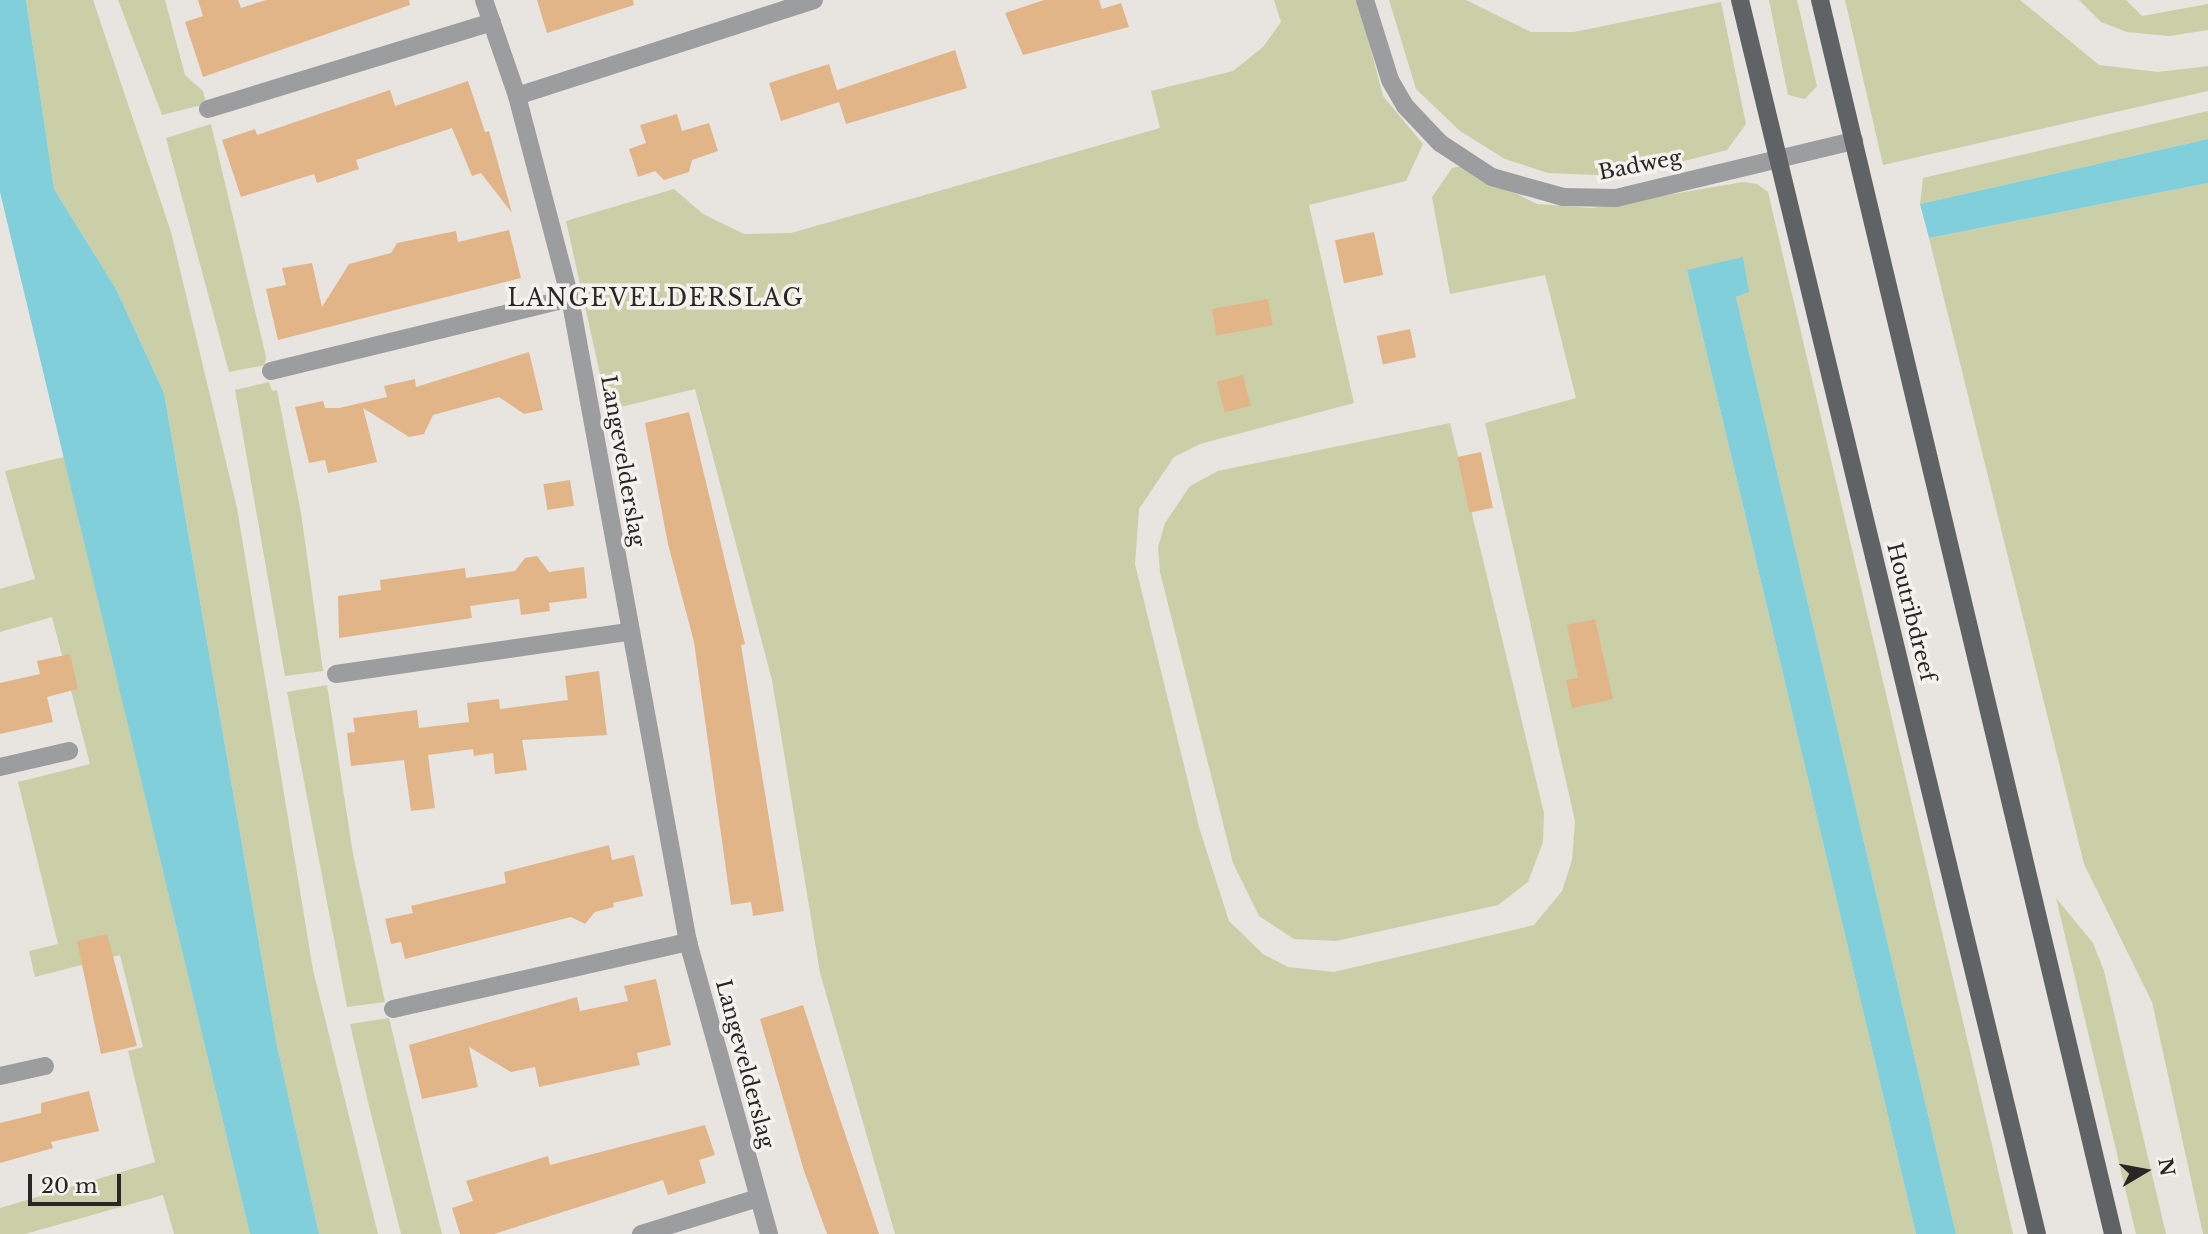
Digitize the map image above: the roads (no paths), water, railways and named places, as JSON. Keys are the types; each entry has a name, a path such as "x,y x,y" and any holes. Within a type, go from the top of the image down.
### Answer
{"main road":[{"name":"Houtribdreef","path":"1740,0 2037,1234"},
{"path":"1820,0 2112,1234"}],"street":[{"name":"Langevelderslag","path":"484,0 517,96 570,298 628,632 688,942 769,1234"},
{"path":"517,96 814,0"},
{"name":"Badweg","path":"1365,0 1390,80 1405,106 1440,143 1492,177 1563,197 1616,198 1778,157 1854,141"},
{"path":"208,109 492,22"},
{"path":"271,371 570,298"},
{"path":"336,674 628,632"},
{"path":"0,767 69,751"},
{"path":"393,1009 688,942"},
{"path":"0,1076 45,1066"},
{"path":"641,1234 758,1198"}],"water":[{"path":"0,0 26,0 54,189 116,289 164,393 276,1041 319,1234 250,1234 0,192"},
{"path":"2208,139 2208,183 1929,238 1920,204"},
{"path":"1743,257 1749,292 1736,297 1956,1234 1916,1234 1687,270"}],"district":[{"name":"LANGEVELDERSLAG","path":"656,298"}]}
